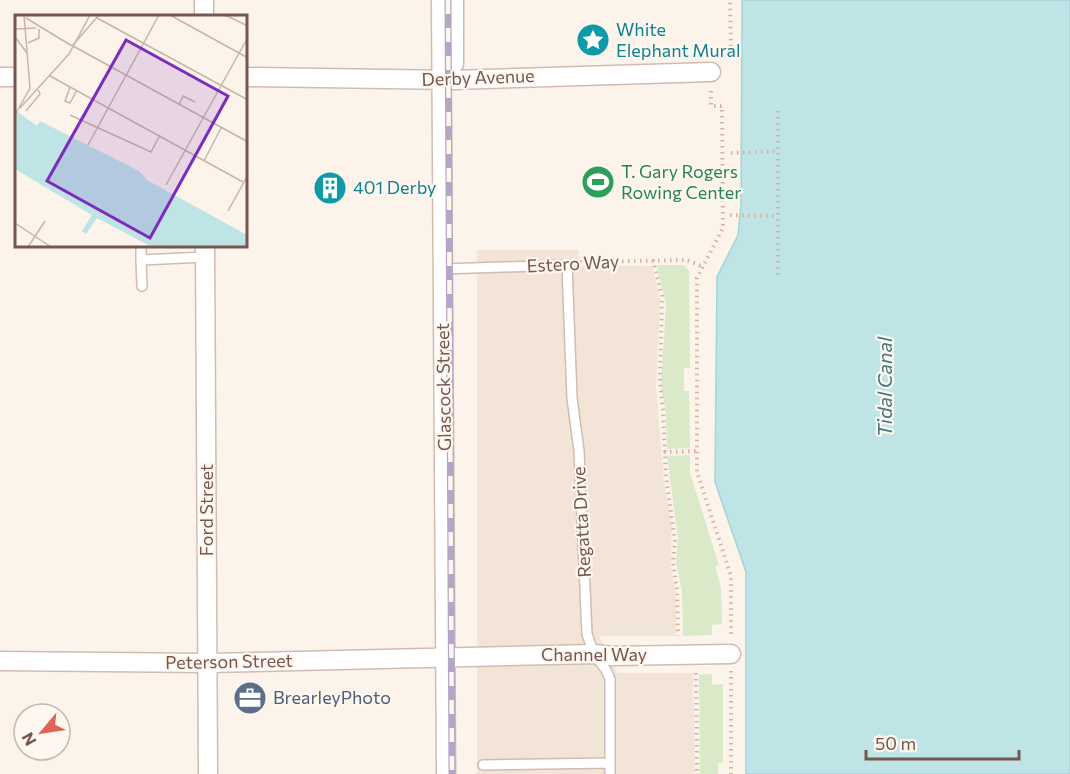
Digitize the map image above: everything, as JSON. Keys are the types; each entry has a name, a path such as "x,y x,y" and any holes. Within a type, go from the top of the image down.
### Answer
{"street":[{"name":"Glascock Street","path":"441,0 448,80"},
{"name":"Glascock Street","path":"454,0 448,80 452,657 458,774"},
{"name":"Derby Avenue","path":"248,77 448,80 703,72"},
{"name":"Ford Street","path":"205,252 208,774"},
{"name":"Channel Way","path":"452,657 731,654"},
{"name":"Glascock Street","path":"446,774 452,657"},
{"name":"Peterson Street","path":"0,661 208,663 452,657"}],"lane":[{"path":"141,248 142,286"},
{"path":"141,260 205,252"},
{"name":"Estero Way","path":"449,269 567,265"},
{"name":"Regatta Drive","path":"567,265 572,398 579,451 587,634 594,654 606,670 609,680 610,774"},
{"path":"483,765 610,763"}],"path":[{"path":"730,0 731,50 711,52 703,72 711,106 722,106 723,228 697,278 697,472 730,576 731,774"},
{"path":"777,111 778,274"},
{"path":"731,153 778,152"},
{"path":"730,215 778,216"},
{"path":"653,260 662,296 660,383 664,452 675,541 674,562 678,616"},
{"name":"Estero Way","path":"567,265 581,261 687,260 703,267"},
{"path":"664,452 697,451"},
{"path":"696,691 697,774"}],"shaded area":[{"path":"477,250 578,250 579,266 652,266 660,300 656,387 664,482 672,525 671,566 676,597 676,636 599,636 618,673 693,673 695,774 477,774"}],"green space":[{"path":"659,265 684,265 689,271 690,368 684,368 684,391 689,391 690,448 667,449 666,413 661,387 666,304 657,267"},
{"path":"690,455 690,473 719,565 715,566 721,588 722,624 712,625 712,635 683,636 682,592 676,562 678,538 667,456"},
{"path":"712,674 712,685 723,684 723,762 718,763 718,774 700,774 699,675"}],"water":[{"name":"Tidal Canal","path":"742,0 1070,0 1070,774 746,774 746,572 715,482 717,277 738,235 741,204"}],"railway":[{"path":"448,0 452,774"}],"place":[{"name":"White Elephant Mural","path":"593,40"},
{"name":"T. Gary Rogers Rowing Center","path":"598,182"},
{"name":"401 Derby","path":"330,188"},
{"name":"BrearleyPhoto","path":"250,698"}]}
